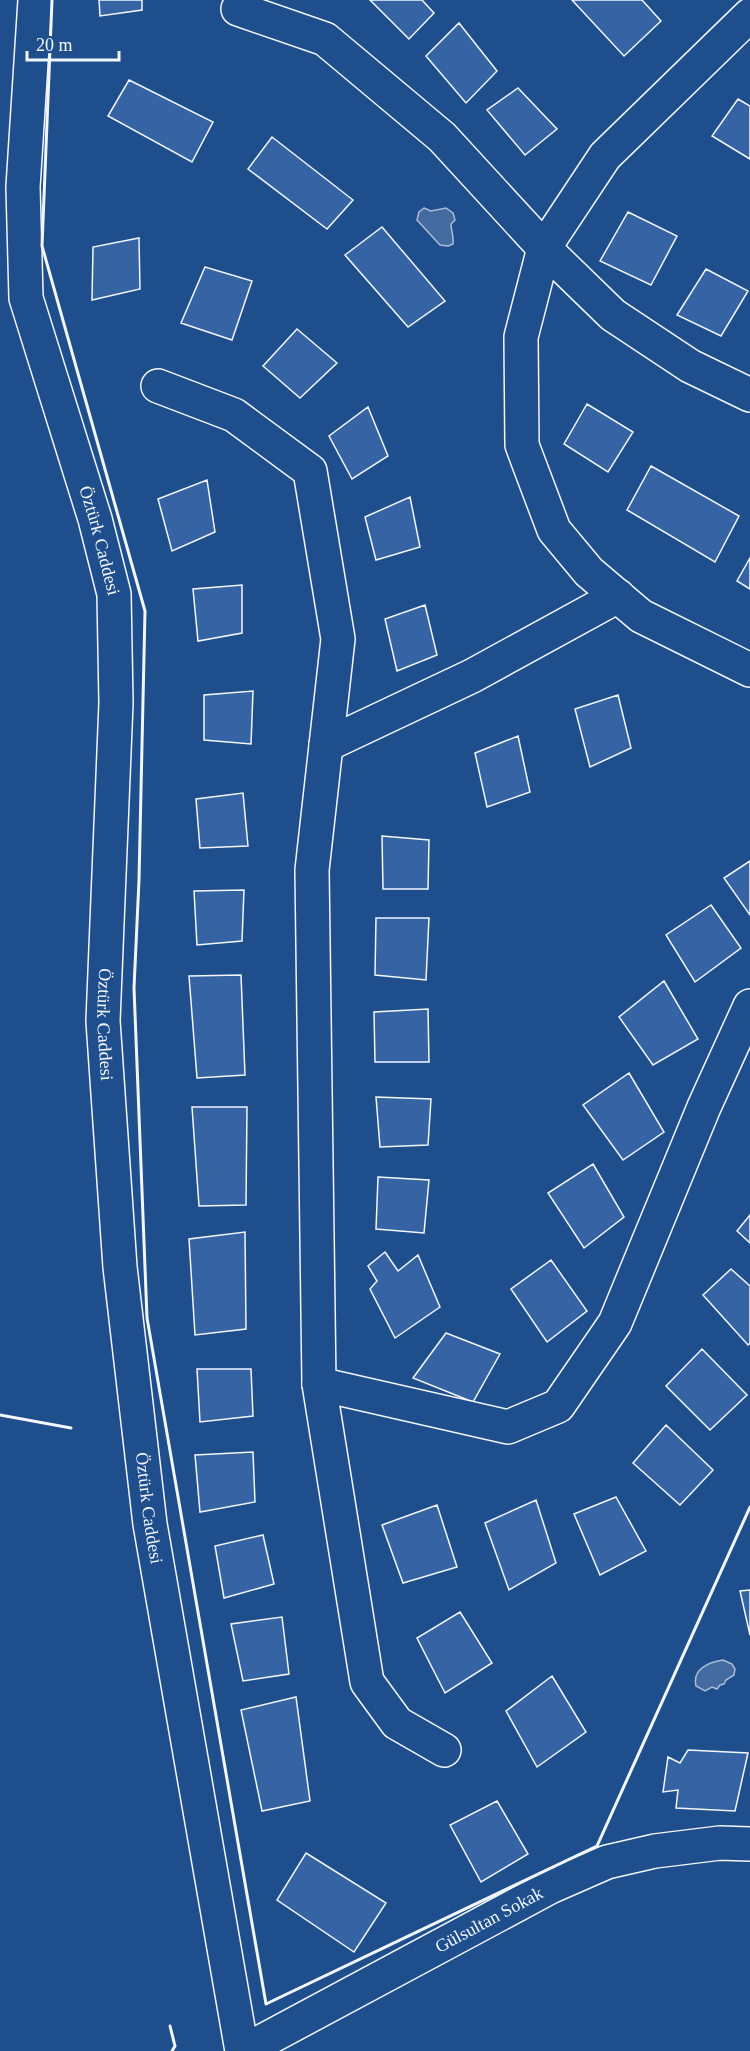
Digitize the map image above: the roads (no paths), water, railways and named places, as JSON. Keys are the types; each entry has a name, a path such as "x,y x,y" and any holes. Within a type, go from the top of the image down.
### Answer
{"street":[{"name":"Öztürk Caddesi","path":"35,0 23,187 26,298 95,519 114,594 117,702 103,1021 120,1267 150,1524 243,2051"},
{"path":"238,9 325,39 442,137 544,248 613,315 690,366 750,395"},
{"path":"750,15 605,156 544,248 521,337 522,445 554,530 589,572 641,616 750,670"},
{"path":"158,386 234,415 310,471 338,639 312,870 319,1384 367,1682 397,1723 444,1750"},
{"path":"326,745 472,676 618,596"},
{"path":"319,1384 508,1427 558,1406 615,1323 704,1107 750,1006"},
{"name":"Gülsultan Sokak","path":"243,2051 550,1887 608,1862 666,1850 720,1843 750,1844"}],"water":[{"path":"424,208 431,211 446,208 453,213 455,220 451,224 453,244 440,245 417,220 419,212"},
{"path":"723,1660 732,1664 735,1669 734,1675 717,1689 712,1687 705,1691 696,1686 695,1680 703,1667"}]}
